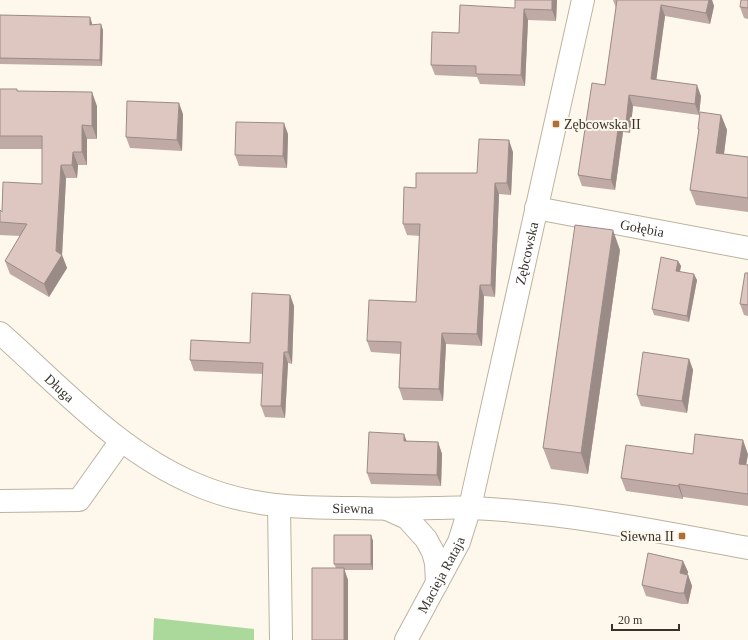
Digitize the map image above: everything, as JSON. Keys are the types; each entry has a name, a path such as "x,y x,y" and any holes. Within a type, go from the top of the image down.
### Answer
{"street":[{"name":"Zębcowska","path":"470,507 583,0"},
{"name":"Gołębia","path":"536,208 748,248"},
{"name":"Długa","path":"0,333 75,402 122,440"},
{"name":"Siewna","path":"122,440 160,467 195,484 238,499 278,506 387,509 470,507 611,523 748,548"},
{"path":"0,501 79,500 122,440"},
{"path":"278,506 281,640"},
{"name":"Macieja Rataja","path":"406,640 459,542 470,507"},
{"path":"387,509 407,518 426,539 433,552 436,562 437,583"}],"green space":[{"path":"154,618 254,629 254,640 153,640"}],"building":[{"path":"515,0 552,0 552,10 524,9 521,75 476,74 476,66 431,65 432,32 459,33 460,5 515,8"},
{"path":"617,0 709,0 706,13 661,5 651,79 697,85 695,104 629,95 626,123 619,122 611,180 578,175 592,83 605,85"},
{"path":"741,0 748,0 748,8 740,7"},
{"path":"0,15 90,17 90,25 101,24 100,60 0,58"},
{"path":"0,89 17,89 17,91 92,92 92,126 82,125 82,152 73,152 72,165 61,165 56,251 62,255 44,284 5,261 27,224 0,222 0,210 2,212 3,182 42,184 42,136 0,136"},
{"path":"127,101 179,103 177,140 126,137"},
{"path":"700,112 721,115 716,153 748,157 748,198 690,190"},
{"path":"236,122 284,123 283,156 235,155"},
{"path":"479,139 509,140 507,183 495,183 491,285 480,285 477,334 442,333 439,389 399,388 401,342 367,341 369,300 416,302 420,224 403,224 404,187 416,188 416,173 477,173"},
{"path":"575,225 613,230 581,453 543,448"},
{"path":"661,257 678,261 676,271 694,274 687,316 652,309"},
{"path":"745,273 748,273 748,305 740,304"},
{"path":"252,293 290,295 288,352 284,352 281,406 261,406 263,363 190,360 191,340 250,343"},
{"path":"643,352 689,359 682,401 637,395"},
{"path":"369,432 404,434 404,441 438,442 437,475 367,473"},
{"path":"695,434 743,440 739,464 748,465 748,494 679,484 678,486 621,478 626,445 693,454"},
{"path":"334,535 371,535 371,564 334,564"},
{"path":"648,553 683,561 680,573 688,575 684,593 642,585"},
{"path":"312,568 344,568 344,640 312,640"}],"place":[{"name":"Zębcowska II","path":"556,124"},
{"name":"Siewna II","path":"682,536"}]}
